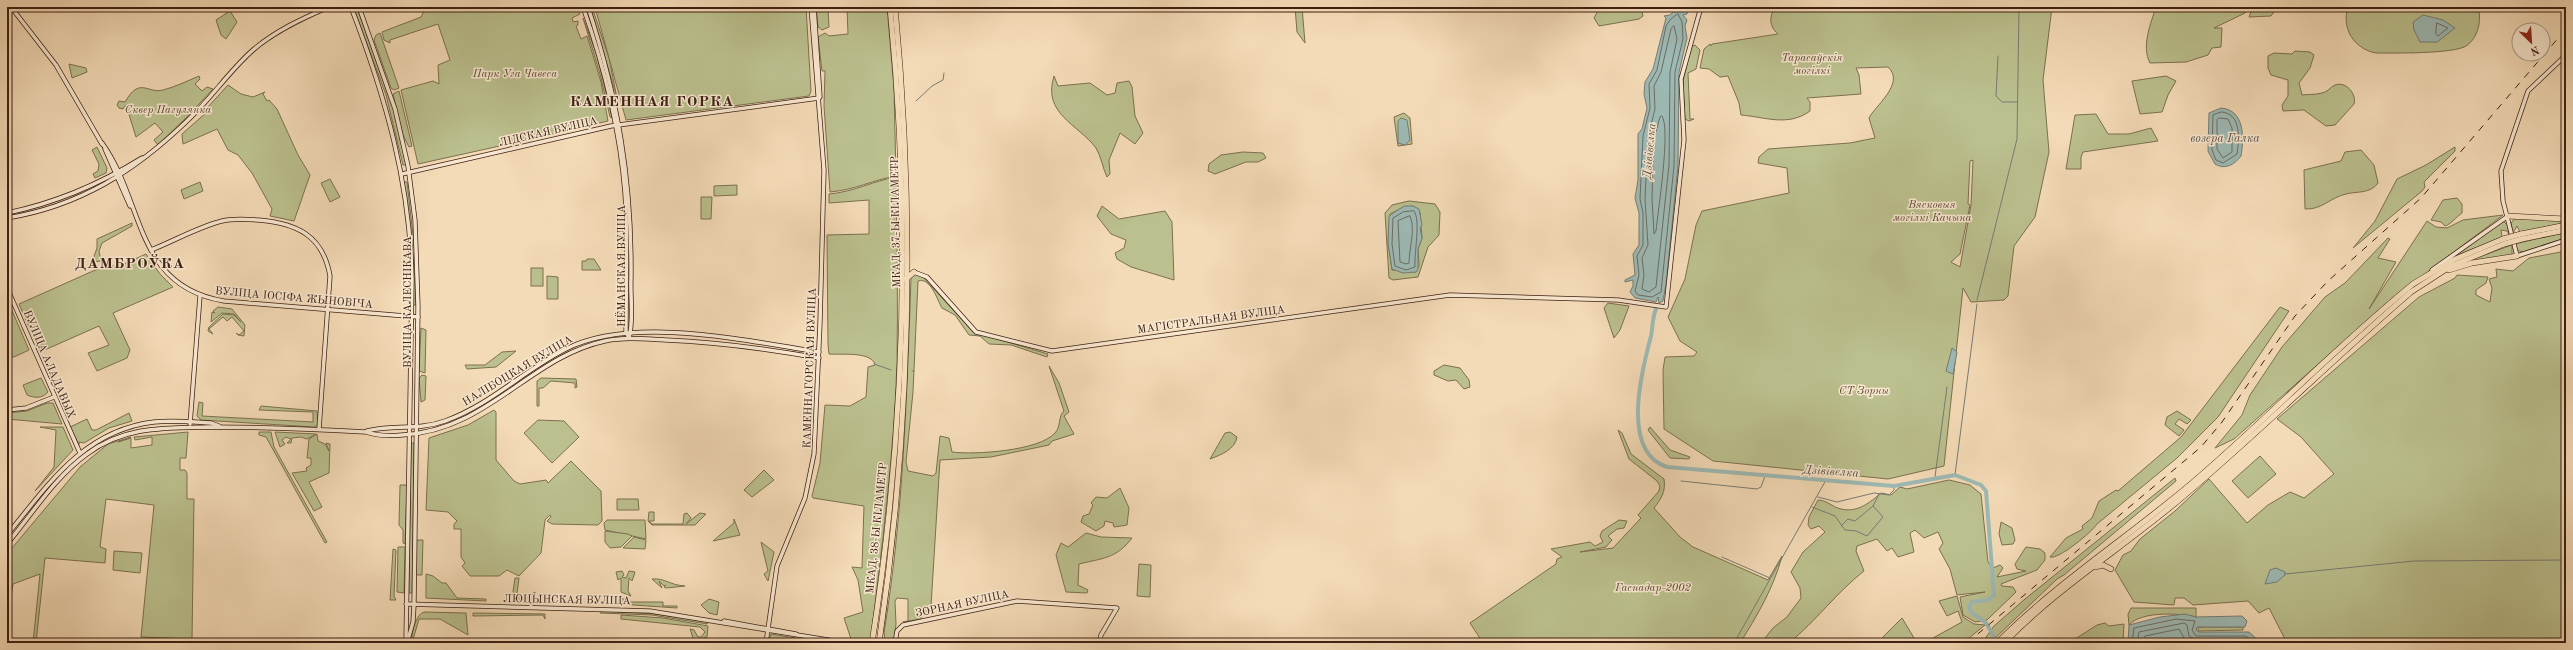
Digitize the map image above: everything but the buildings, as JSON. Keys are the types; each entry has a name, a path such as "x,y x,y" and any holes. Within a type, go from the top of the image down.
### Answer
{"highway":[{"path":"890,7 895,30"},
{"path":"895,7 895,30"},
{"name":"МКАД, 37-Ы КІЛАМЕТР","path":"895,30 903,110 907,266 899,414"},
{"name":"МКАД, 37-Ы КІЛАМЕТР","path":"895,30 900,222 899,414"},
{"path":"2508,216 2566,219"},
{"path":"1997,643 2041,600 2121,540 2196,479 2389,304 2426,275 2466,254 2522,236 2566,225"},
{"path":"2522,236 2566,230"},
{"path":"2004,643 2044,604 2111,554 2188,493 2420,286 2451,266 2504,242"},
{"path":"2420,286 2453,268 2517,256"},
{"path":"906,279 914,272 907,266"},
{"name":"МКАД, 38-Ы КІЛАМЕТР","path":"879,643 894,522 899,414"},
{"name":"МКАД, 38-Ы КІЛАМЕТР","path":"872,643 890,507 899,414"},
{"path":"2091,569 2103,566 2111,569 2108,561 2111,554"},
{"path":"880,632 884,643"},
{"path":"867,643 874,636"}],"main road":[{"path":"11,7 55,64 102,143"},
{"path":"7,218 35,212 77,198 117,178 120,174 149,153 198,110 258,46 294,23 329,7"},
{"name":"ВУЛІЦА КАЛЕСНІКАВА","path":"351,7 382,91 402,174 411,257 406,604 407,643"},
{"name":"ВУЛІЦА КАЛЕСНІКАВА","path":"359,7 390,92 409,173 417,247 418,317 414,605 413,622 407,643"},
{"name":"НЁМАНСКАЯ ВУЛІЦА","path":"583,7 602,66 615,125 628,211"},
{"name":"НЁМАНСКАЯ ВУЛІЦА","path":"588,7 607,68 620,124 628,211 628,338"},
{"name":"КАМЕННАГОРСКАЯ ВУЛІЦА","path":"811,7 819,98"},
{"name":"КАМЕННАГОРСКАЯ ВУЛІЦА","path":"766,643 778,560 805,498 812,470 819,358 824,170 814,7"},
{"name":"МАГІСТРАЛЬНАЯ ВУЛІЦА","path":"914,272 922,273 973,330 1044,350 1058,351 1435,296 1471,295 1618,300 1666,307 1684,140 1682,79 1701,7"},
{"path":"2566,56 2535,83 2525,99 2500,176 2503,201 2517,256 2566,240"},
{"name":"ЛІДСКАЯ ВУЛІЦА","path":"402,174 620,124 819,98"},
{"name":"ВУЛІЦА ІОСІФА ЖЫНОВІЧА","path":"102,143 120,174 137,219"},
{"name":"ВУЛІЦА ІОСІФА ЖЫНОВІЧА","path":"102,143 151,250 173,280 200,296 224,301 418,317"},
{"path":"7,212 60,199 115,174 120,174"},
{"path":"2426,275 2508,216"},
{"path":"151,250 219,222 234,220 272,221 294,226 312,238 326,258 330,276 319,429"},
{"name":"ВУЛІЦА АЛАДАВЫХ","path":"7,288 54,397 79,450"},
{"path":"190,427 200,296"},
{"name":"НАЛІБОЦКАЯ ВУЛІЦА","path":"366,432 409,428 445,421 464,413 574,345 594,337 628,332 733,339 819,352"},
{"name":"НАЛІБОЦКАЯ ВУЛІЦА","path":"366,432 382,435 409,435 444,428 466,419 578,350 599,342 628,338 738,345 819,358"},
{"path":"518,379 522,384"},
{"path":"7,410 26,408 54,397"},
{"path":"7,535 79,450 84,449 107,435 130,427 157,422 190,422 219,426"},
{"path":"7,544 63,476 80,459 108,441 132,432 161,427 219,426 366,432"},
{"path":"79,450 87,454"},
{"path":"79,450 80,459"},
{"name":"ЗОРНАЯ ВУЛІЦА","path":"895,643 897,631 903,625 1001,603 1030,601 1117,608 1101,634 1099,643"},
{"path":"406,604 414,605"},
{"name":"ЛЮЦЫНСКАЯ ВУЛІЦА","path":"414,605 640,610 719,621 847,643"}],"green space":[{"name":"Парк Уга Чавеса","path":"420,7 577,7 580,14 572,18 573,22 578,21 578,25 576,26 581,39 587,36 601,82 608,121 539,137 531,136 527,140 418,164 401,90 433,81 439,84 438,65 450,60 438,24 390,40 390,43 384,40 382,32 421,17 423,13"},
{"path":"590,7 592,7 609,58 617,98"},
{"path":"595,7 806,7 811,91 809,96 626,120"},
{"path":"816,7 887,7 894,89 896,176 830,192 824,106 825,71 822,71 818,37 825,33 829,36 848,34 847,8 828,10 829,27 822,30 818,27"},
{"path":"1295,7 1302,7 1305,43 1297,32"},
{"path":"1600,7 1641,7 1643,16 1639,19 1599,26 1594,18"},
{"path":"1775,7 2052,7 2043,80 2049,152 2035,217 2014,246 2008,296 2004,300 1971,302 1963,288 1944,466 1888,479 1713,461 1664,429 1663,370 1665,357 1694,356 1697,352 1680,341 1668,317 1685,279 1696,225 1702,211 1789,193 1787,168 1758,163 1759,157 1768,149 1850,143 1875,138 1869,118 1887,94 1893,80 1893,73 1888,67 1856,68 1859,75 1861,94 1807,98 1810,102 1810,111 1793,119 1776,120 1741,115 1739,103 1728,76 1720,77 1709,69 1700,68 1704,49 1710,44 1711,46 1712,44 1778,34 1773,28 1771,21","holes":["1973,160 1971,205 1960,267 1951,262 1960,254 1970,205 1968,204 1970,161"]},
{"path":"2156,7 2245,7 2245,13 2214,28 2222,28 2221,47 2212,48 2208,55 2186,62 2150,63 2146,49 2148,35"},
{"path":"2253,7 2273,7 2274,12 2271,16 2249,17"},
{"path":"2348,7 2478,7 2480,18 2478,29 2474,38 2466,46 2459,49 2422,52 2376,53 2361,47 2351,36 2346,22"},
{"path":"357,8 394,109 406,165 403,165 386,95 354,9"},
{"path":"230,11 237,22 226,39 221,35 216,20"},
{"path":"583,18 597,55 612,118 610,117 600,74"},
{"path":"380,33 399,88 394,90 391,88 374,40 376,35"},
{"path":"1695,45 1700,50 1696,69 1688,73 1690,119 1694,119 1689,121 1685,119 1683,81 1691,47"},
{"path":"2295,51 2310,52 2314,55 2310,68 2299,83 2302,95 2324,92 2339,84 2350,89 2354,96 2354,104 2335,125 2326,126 2304,110 2283,111 2282,105 2288,96 2288,80 2271,75 2268,68 2268,56 2274,53 2292,54"},
{"path":"69,64 86,68 87,72 72,78"},
{"name":"Сквер Пагулянка","path":"199,76 200,79 195,84 202,91 207,87 213,89 187,117 158,145 154,140 163,132 155,123 136,137 126,105 123,109 119,108 117,105 119,101 125,102 130,94 139,88 157,91 163,90"},
{"path":"1054,76 1058,86 1090,83 1107,95 1115,93 1117,83 1129,81 1132,87 1135,116 1143,133 1135,144 1120,133 1109,160 1110,174 1107,177 1096,148 1057,109 1053,100 1052,89"},
{"path":"2166,76 2176,81 2168,95 2162,112 2140,114 2132,81"},
{"path":"228,85 241,94 253,97 265,92 263,94 267,101 269,100 277,109 298,155 310,175 294,221 270,216 272,209 252,173 238,155 228,150 217,129 183,144 182,134 208,111 207,108"},
{"path":"399,91 412,146 409,147 403,135 393,94"},
{"path":"1404,113 1410,118 1412,144 1398,146 1394,117"},
{"path":"2096,114 2108,134 2129,134 2151,128 2158,141 2083,152 2081,157 2081,169 2066,169 2075,115"},
{"path":"97,147 107,168 106,173 95,178 93,174 98,171 99,164 92,150"},
{"path":"2455,147 2455,151 2424,182 2425,187 2422,191 2353,248 2375,221 2397,179 2426,165"},
{"path":"2361,150 2374,165 2378,183 2375,187 2368,191 2350,193 2341,196 2316,208 2305,209 2304,170 2341,161 2345,152"},
{"path":"1243,152 1263,153 1266,158 1258,162 1246,162 1215,174 1208,171 1209,164 1221,155"},
{"path":"896,177 897,362 890,465 871,637 866,642 852,642 844,618 863,612 858,580 852,567 862,568 864,506 813,498 812,496 820,463 825,405 850,406 866,397 868,367 875,365 873,361 862,356 829,354 828,344 827,235 869,234 869,200 829,203 829,194 846,191"},
{"path":"330,179 340,197 330,202 321,183"},
{"path":"200,182 203,191 184,199 181,190"},
{"path":"404,182 407,182 416,261 416,305 412,305 408,214"},
{"path":"737,185 737,195 714,196 714,186"},
{"path":"701,197 712,197 711,219 701,219"},
{"path":"2457,198 2462,204 2462,213 2451,223 2445,226 2441,222 2431,220 2443,200"},
{"path":"1409,201 1435,204 1440,212 1439,235 1428,247 1418,277 1393,280 1389,278 1385,213 1392,205","holes":["1413,206 1420,212 1422,238 1418,249 1419,265 1416,272 1392,270 1388,243 1390,214 1402,208"]},
{"path":"1102,206 1119,219 1165,211 1172,222 1174,280 1131,267 1117,259 1115,253 1124,248 1126,240 1111,234 1097,216"},
{"path":"2503,215 2388,302 2234,439 2215,448 2242,415 2250,395 2282,347 2325,297 2345,283 2388,238 2390,239 2378,258 2396,262 2369,309 2427,221 2436,227 2447,228 2463,220"},
{"path":"2515,218 2566,220 2566,223 2520,232 2517,226 2513,233 2511,223"},
{"path":"2502,221 2507,224 2509,234 2507,231 2501,230 2502,237 2450,258"},
{"path":"132,223 132,226 102,243 99,251 101,261 92,262 97,248 97,239"},
{"path":"2566,232 2566,238 2522,252 2517,250 2515,244"},
{"path":"2512,245 2512,255 2454,266"},
{"path":"2566,251 2566,643 2287,643 2269,608 2259,613 2248,601 2193,605 2184,598 2175,598 2174,605 2134,602 2115,570 2123,555 2131,551 2140,539 2175,511 2209,479 2247,523 2268,505 2290,492 2304,498 2334,474 2301,437 2277,419 2419,297 2455,278 2457,275 2488,277 2486,283 2476,290 2476,295 2490,302 2492,288 2489,279 2497,277 2496,269 2513,271 2529,258"},
{"path":"146,254 160,274 173,287 113,313 130,350 127,358 97,371 88,353 109,345 99,326 40,352 19,304 93,271 109,265 117,267"},
{"path":"587,259 594,259 601,270 582,270 582,261 586,261"},
{"path":"531,268 543,268 543,286 531,286"},
{"path":"916,274 922,276 973,332 1048,354 1047,357 1011,345 989,344 980,336 969,335 955,315 942,308 936,295 927,282 918,281 913,392 906,462 908,471 933,476 936,473 940,436 949,438 952,452 962,453 990,452 1021,448 1047,439 1057,431 1062,413 1064,411 1049,366 1059,383 1069,412 1064,416 1074,434 1052,441 1049,445 991,457 940,460 931,606 933,607 922,614 921,619 903,622 908,621 908,599 897,598 895,601 896,624 894,642 887,643 884,633 896,545 903,456 911,278"},
{"path":"547,276 558,277 558,299 547,299"},
{"path":"7,299 29,350 14,357 7,356"},
{"path":"1608,303 1629,306 1620,330 1614,338 1604,308"},
{"path":"218,307 232,309 245,325 244,336 238,335 236,333 239,335 244,331 232,317 227,321 223,317 209,329 213,334 208,331 209,327 223,314 234,315 241,322 234,314 222,313 211,322 212,312 215,313 213,311"},
{"path":"2280,307 2289,311 2218,417 2177,458 2097,524 2082,539 2060,554 2050,557 2066,538 2083,529 2082,526 2092,518 2099,501 2116,490 2118,491 2181,437"},
{"path":"421,328 426,330 425,373 419,371"},
{"path":"516,351 496,367 467,369 465,365 485,365 502,352"},
{"path":"1444,365 1460,368 1469,380 1470,387 1464,389 1456,380 1448,381 1434,375 1434,371"},
{"path":"422,375 426,376 425,400 421,402 419,378"},
{"path":"41,378 48,392 43,396 38,397 27,395 23,385"},
{"path":"541,378 576,379 577,387 575,388 575,383 551,381 543,388 539,388 539,406 537,406 537,381"},
{"path":"199,402 203,403 202,416 313,422 313,412 259,410 261,406 317,411 318,425 314,427 201,420 197,416"},
{"path":"47,403 53,403 62,424 7,419 7,413 27,411"},
{"path":"494,410 496,412 496,460 514,481 520,484 546,480 548,483 571,461 601,491 602,521 598,525 552,524 547,521 551,517 550,515 545,520 541,553 519,576 507,570 499,576 470,576 462,566 465,563 461,557 461,529 454,529 454,524 457,521 448,512 426,510 429,438 468,425"},
{"path":"2177,411 2191,420 2187,424 2179,419 2175,424 2184,430 2179,436 2165,425 2167,417"},
{"path":"129,413 132,421 109,428 84,443 79,442 79,445 70,427 87,419 92,430 96,430"},
{"path":"538,420 564,421 579,437 552,463 524,433"},
{"path":"40,427 63,427 73,450 35,491 54,467 56,430"},
{"path":"1650,427 1670,450 1690,457 1689,459 1670,458 1648,430"},
{"name":"Гаспадар-2002","path":"1618,430 1622,433 1631,454 1664,479 1662,495 1654,508 1680,537 1693,547 1768,580 1782,556 1770,590 1759,612 1740,643 1483,643 1470,623 1556,564 1557,559 1562,557 1551,549 1590,542 1595,546 1603,542 1600,536 1602,531 1619,520 1627,521 1624,528 1617,529 1608,536 1612,540 1606,547 1580,552 1613,548 1641,518 1638,515 1659,491 1660,486 1657,481 1629,459"},
{"path":"188,432 186,458 180,458 180,470 185,470 187,473 187,499 194,499 192,639 141,637 154,505 106,499 100,547 106,549 105,563 45,558 36,643 33,643 40,574 13,584 7,623 7,554 80,467 108,444 131,437 118,442 131,438 131,448 152,445 152,437 135,440 134,437"},
{"path":"259,432 271,432 274,447 327,542 325,543 266,437 259,435"},
{"path":"275,432 316,434 307,439 301,437 292,438 291,443 287,443 291,439 286,437 282,440 285,444 280,447"},
{"path":"1230,432 1237,437 1236,442 1230,449 1210,459 1225,433"},
{"path":"317,434 318,441 325,444 329,451 326,443 330,444 329,473 309,482 322,507 314,511 292,473 307,471 306,468 311,465 311,458 307,458 309,439"},
{"path":"411,443 414,443 412,593 409,593"},
{"path":"2260,456 2276,474 2248,498 2232,481"},
{"path":"764,470 774,480 752,497 744,490"},
{"path":"2175,478 2176,481 2064,575 2057,579 1990,643 1982,643 1994,626 2025,599"},
{"path":"1949,480 1970,485 1981,494 1988,562 1993,568 2000,565 2003,568 1997,577 2026,571 2017,569 2015,564 2026,547 2040,549 2045,553 2045,560 2037,570 2001,584 2002,586 2013,587 2016,592 1987,620 1975,622 1963,615 1960,597 1985,592 1957,595 1950,569 1939,549 1943,543 1938,532 1924,538 1915,530 1910,533 1914,552 1898,557 1892,548 1887,551 1877,539 1857,546 1856,551 1864,571 1789,643 1761,643 1773,628 1787,617 1801,598 1800,588 1791,572 1803,552 1825,532 1819,526 1811,529 1808,525 1809,517 1818,500 1825,501 1835,507 1848,510 1860,508 1881,493 1891,495 1900,487 1907,489"},
{"path":"400,485 406,485 407,487 405,544 403,543 403,530 399,525"},
{"path":"1120,488 1129,508 1127,525 1114,527 1113,523 1105,521 1104,526 1096,531 1081,522 1083,516 1089,514 1093,505 1091,503 1096,497 1107,498"},
{"path":"617,499 638,499 639,510 617,510"},
{"path":"649,512 654,512 654,521 649,521 652,524 683,524 684,514 687,513 691,518 686,524 700,513 706,514 695,525 652,525 648,521"},
{"path":"734,519 740,535 713,541 734,523"},
{"path":"607,520 645,520 646,539 605,530 604,523"},
{"path":"2001,522 2012,528 2015,540 2013,544 2002,545 1999,534"},
{"path":"605,531 628,534 632,536 621,547 610,548 605,542"},
{"path":"1086,533 1101,537 1132,538 1115,554 1102,559 1079,564 1078,585 1088,590 1087,593 1066,592 1056,555 1061,543 1068,547"},
{"path":"634,537 646,540 645,549 623,548"},
{"path":"416,540 423,540 422,575 416,575"},
{"path":"761,542 774,552 768,581 764,574 768,571"},
{"path":"398,547 405,547 404,593 397,592"},
{"path":"393,549 396,550 394,596 396,600 390,600"},
{"path":"114,551 142,553 140,573 113,570"},
{"path":"1139,564 1151,565 1150,597 1137,596"},
{"path":"622,571 624,575 622,577 626,578 629,571 635,572 632,581 629,578 628,591 631,596 621,592 621,578 618,580 616,572"},
{"path":"426,574 433,576 442,583 446,583 457,598 486,599 486,601 426,598"},
{"path":"515,578 519,578 517,594 525,599 535,592 534,602 522,602 513,592"},
{"path":"652,579 685,586 666,588 664,587 666,585 664,586 659,581 662,588"},
{"path":"1957,596 1963,617 1974,624 1985,625 1963,643 1924,643 1962,622 1958,611 1947,616 1939,601"},
{"path":"619,599 627,599 627,602 663,602 663,606 677,606 677,608 619,604"},
{"path":"709,599 719,602 717,615 709,613 701,605"},
{"path":"2131,608 2196,608 2196,617 2171,614 2151,615 2135,620 2129,625 2128,614"},
{"path":"601,611 655,614 709,622 707,624 652,615 600,613"},
{"path":"424,612 466,613 468,635 440,619 419,619 412,643 412,635 416,621"},
{"path":"473,613 545,614 545,619 543,615 473,616"},
{"path":"621,615 663,618 708,626 707,637 694,641 690,629 694,630 698,637 701,637 705,632 700,627 621,619"},
{"path":"1902,618 1917,643 1877,643"},
{"path":"2105,623 2109,626 2124,624 2123,643 2069,643 2097,625"},
{"path":"2243,627 2243,630 2198,631 2198,628"},
{"path":"771,634 813,641 816,643 768,643"}],"water":[{"path":"1678,7 1689,7 1687,14 1683,15 1687,20 1685,26 1687,38 1679,72 1678,166 1666,284 1663,301 1659,303 1658,297 1656,302 1635,298 1630,292 1633,286 1633,280 1625,282 1625,280 1635,275 1633,254 1639,245 1639,213 1635,198 1638,180 1638,134 1642,129 1647,108 1644,94 1645,82 1653,69 1666,18 1664,16 1670,15"},
{"path":"2423,15 2443,20 2455,28 2437,42 2420,42 2414,30 2413,22"},
{"name":"возера Галка","path":"2221,108 2229,110 2239,119 2243,141 2241,156 2229,166 2222,167 2215,164 2208,151 2209,113"},
{"path":"1401,118 1407,120 1410,140 1405,145 1398,143 1398,121"},
{"path":"1404,206 1413,206 1419,209 1422,225 1420,228 1422,238 1418,249 1418,269 1416,272 1403,273 1392,269 1388,243 1389,216"},
{"path":"1952,348 1957,352 1953,374 1946,371"},
{"path":"2276,568 2285,572 2285,575 2277,582 2265,584 2270,570"},
{"path":"2185,614 2196,617 2242,616 2247,621 2245,627 2197,627 2196,630 2199,632 2249,632 2261,643 2128,643 2129,625 2160,617"}],"waterway":[{"path":"1977,300 2017,139 2019,7"},
{"path":"1998,56 1996,96 2002,102 2017,102"},
{"path":"916,101 932,86 943,80 944,73"},
{"path":"1955,475 1977,304"},
{"name":"Дзівівелка","path":"1656,309 1643,369 1638,409 1639,428 1643,445 1652,458 1667,467 1894,486 1955,475 1981,485 1986,491 1994,595 1988,600 1972,602 1969,607 1971,612 1986,623 1994,636"},
{"path":"874,364 891,370"},
{"path":"1935,477 1947,387"},
{"path":"1681,481 1757,489 1761,487 1765,476"},
{"path":"1734,643 1826,480"},
{"path":"1818,497 1837,502 1874,493 1889,495 1894,490 1894,486"},
{"path":"1812,507 1835,516 1845,530 1856,531 1867,536 1883,517 1873,506 1879,494"},
{"path":"1841,526 1848,519 1855,521 1873,506"},
{"path":"1722,557 1770,578"},
{"path":"2285,574 2414,561 2566,560"}],"railway":[{"path":"1967,643 2201,447 2222,422 2295,316 2328,281 2421,198 2566,29"}],"district":[{"name":"КАМЕННАЯ ГОРКА","path":"652,101"},
{"name":"ДАМБРОЎКА","path":"130,263"}],"park label":[{"name":"Тарасаўскія могілкі","path":"1812,63"},
{"name":"Вясковыя могілкі Качына","path":"1932,210"},
{"name":"СТ Зорны","path":"1864,390"}]}
